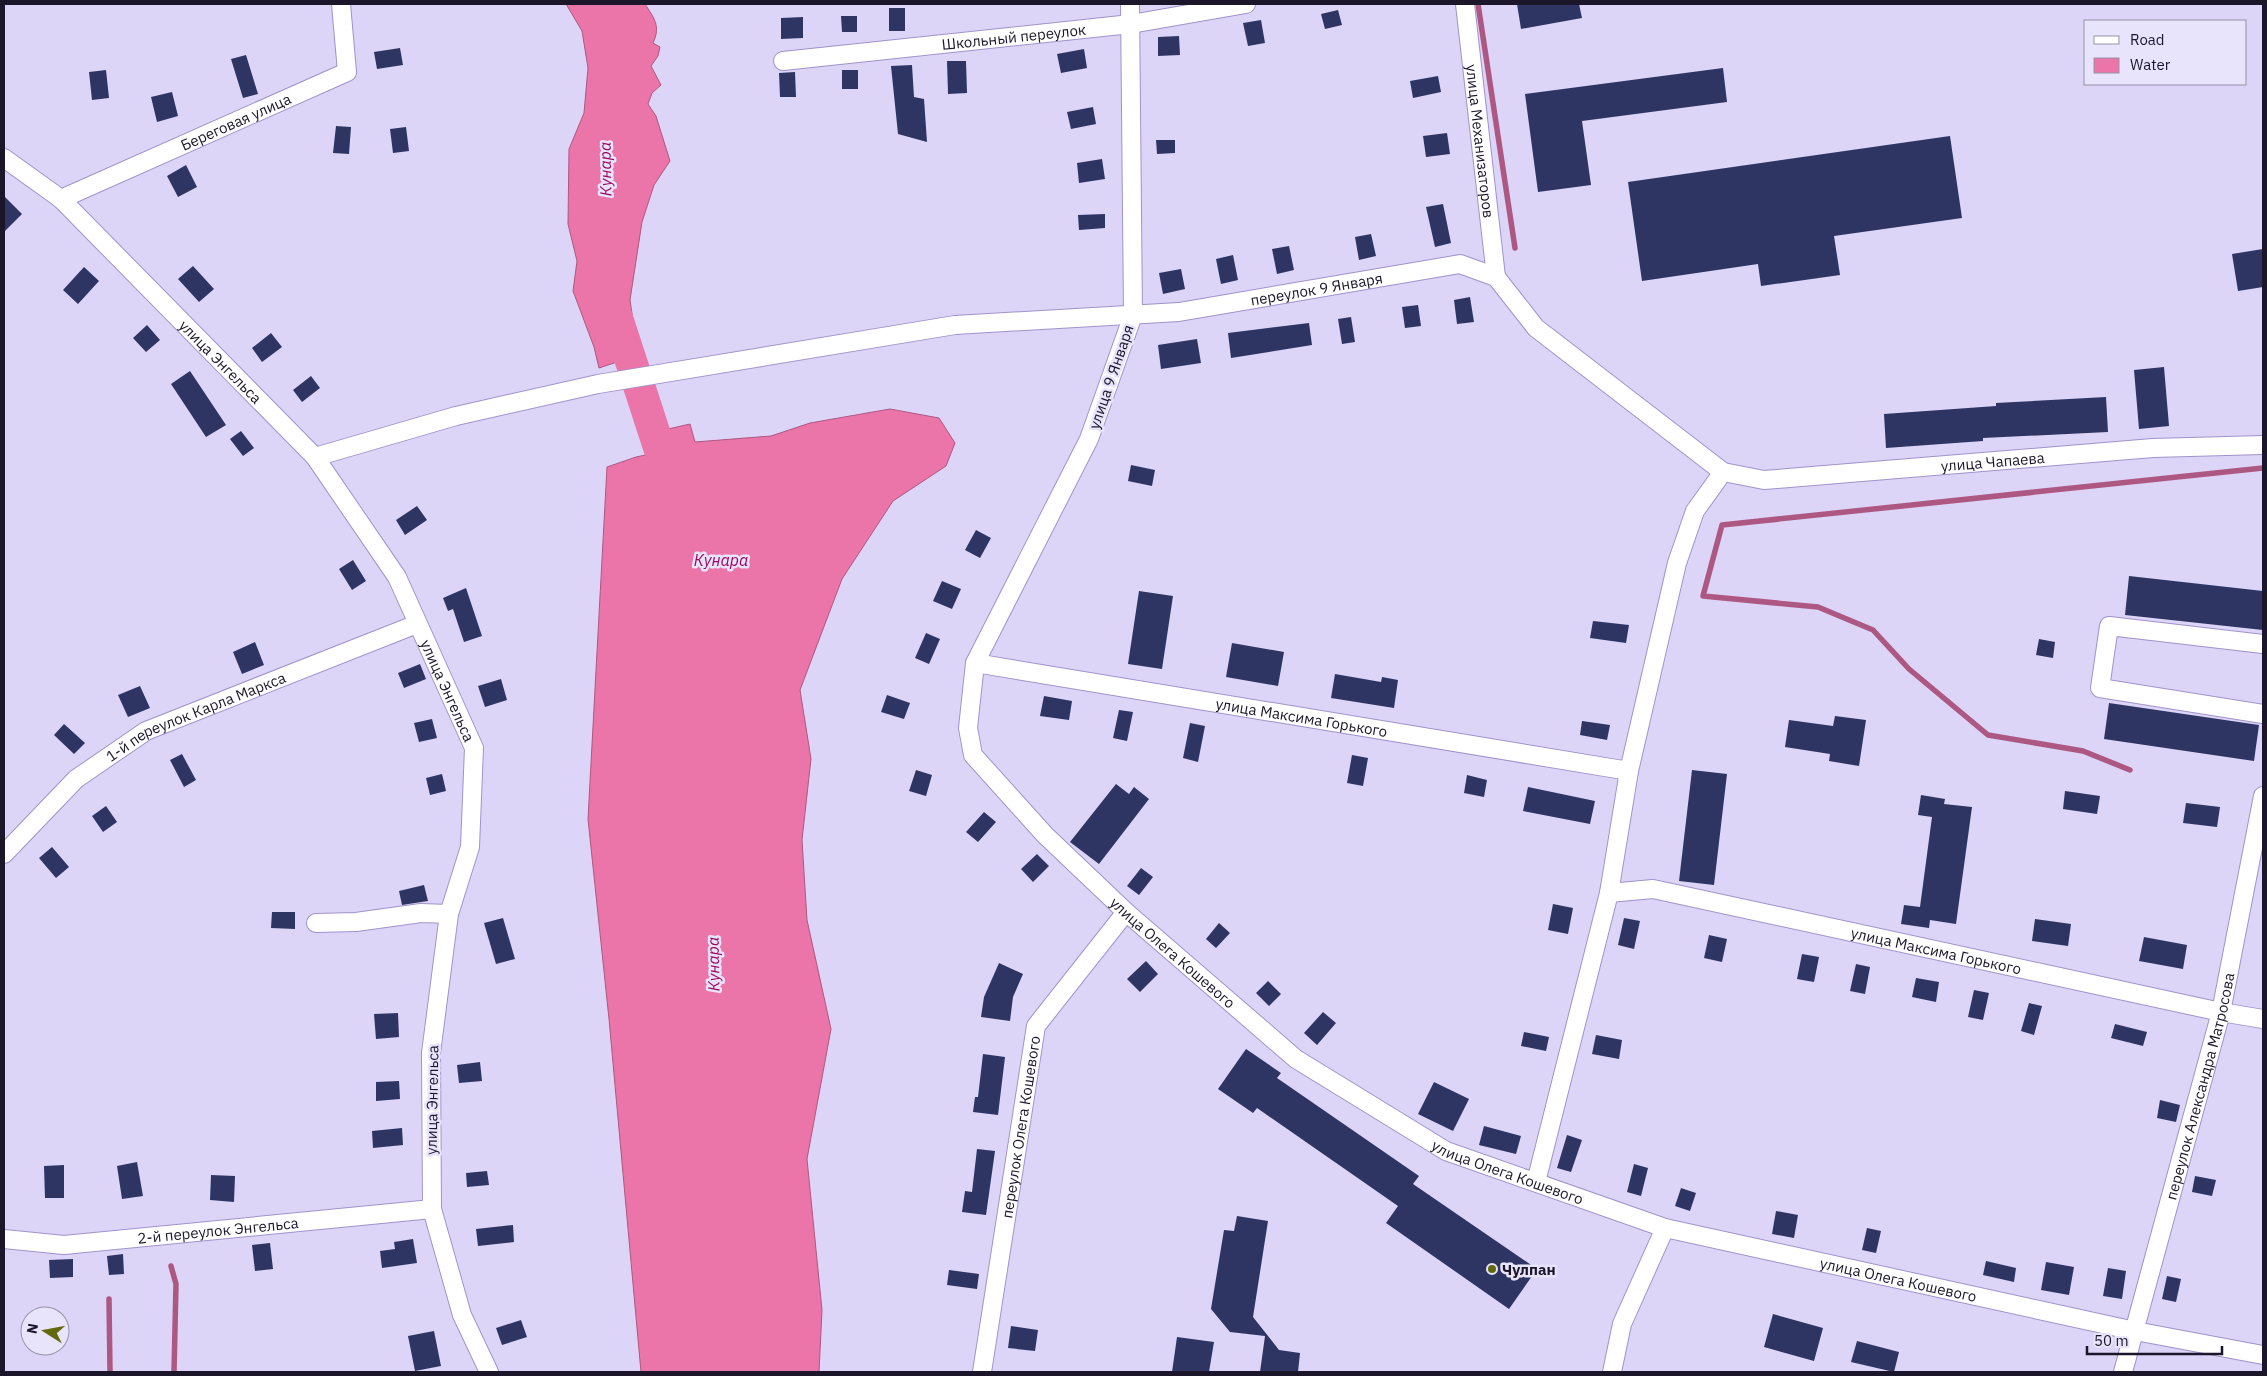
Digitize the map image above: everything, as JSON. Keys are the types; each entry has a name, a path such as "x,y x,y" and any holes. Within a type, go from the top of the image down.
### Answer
{"street":[{"name":"Береговая улица","path":"61,199 347,72 340,4"},
{"name":"улица 9 Января","path":"975,663 1089,439 1133,314 1130,4"},
{"name":"Школьный переулок","path":"783,61 1131,24 1246,4"},
{"name":"улица Механизаторов","path":"1465,4 1496,277"},
{"name":"улица Энгельса","path":"4,158 61,199 315,457 397,577 416,624 474,748 470,847 449,914 431,1053 432,1208 462,1315 489,1372"},
{"name":"переулок 9 Января","path":"315,457 456,416 598,384 954,324 1180,312 1460,264 1496,277"},
{"path":"1496,277 1536,328 1723,472 1695,511 1676,563 1629,772 1609,893 1536,1182"},
{"name":"улица Чапаева","path":"1723,472 1764,480 2153,448 2263,444"},
{"name":"1-й переулок Карла Маркса","path":"4,854 76,779 146,731 416,624"},
{"path":"2263,644 2109,626 2100,688 2263,714"},
{"name":"улица Максима Горького","path":"975,663 1629,772"},
{"name":"улица Олега Кошевого","path":"975,663 968,728 973,755 1045,835 1126,912 1296,1059 1446,1151 1666,1228 2135,1332 2263,1355"},
{"name":"переулок Александра Матросова","path":"2123,1372 2221,1012 2263,796"},
{"name":"улица Максима Горького","path":"1609,893 1653,889 2221,1012 2263,1019"},
{"path":"316,923 356,922 421,912 449,914"},
{"name":"переулок Олега Кошевого","path":"982,1372 1036,1026 1126,912"},
{"name":"2-й переулок Энгельса","path":"4,1240 64,1245 432,1208"},
{"path":"1612,1372 1622,1324 1666,1228"}],"water":[{"name":"Кунара","path":"566,4 645,4 655,22 656,32 653,43 660,47 658,56 651,66 661,85 652,93 648,104 656,116 670,161 654,185 642,222 630,300 638,355 599,368 594,347 573,291 577,261 568,224 569,149 584,113 588,68 582,31"},
{"name":"Кунара","path":"890,409 939,418 955,443 946,466 893,501 842,579 800,690 811,759 802,840 807,920 831,1029 807,1159 822,1310 819,1372 641,1372 609,1019 588,819 607,467 655,453 655,432 690,424 695,442 771,436 810,423"}],"building":[{"path":"1517,4 1579,4 1582,18 1521,29"},
{"path":"889,8 905,8 905,31 889,31"},
{"path":"1338,10 1342,25 1325,29 1321,14"},
{"path":"841,16 857,16 857,32 842,32"},
{"path":"803,17 803,38 781,39 781,18"},
{"path":"1261,20 1265,43 1248,46 1243,23"},
{"path":"1179,36 1180,55 1158,56 1158,37"},
{"path":"400,48 403,65 377,69 374,52"},
{"path":"1084,49 1087,68 1061,73 1057,54"},
{"path":"246,55 258,94 243,98 231,59"},
{"path":"947,61 966,61 967,93 948,94"},
{"path":"912,65 914,97 924,99 927,142 898,134 891,66"},
{"path":"1723,68 1727,102 1582,121 1591,185 1538,192 1525,94"},
{"path":"106,70 109,98 92,100 89,72"},
{"path":"842,70 858,70 858,89 842,89"},
{"path":"795,72 796,97 780,97 779,73"},
{"path":"1438,76 1441,92 1413,98 1410,81"},
{"path":"172,92 178,116 157,122 151,97"},
{"path":"1093,107 1096,124 1071,129 1067,112"},
{"path":"336,126 351,127 349,154 333,153"},
{"path":"406,127 409,151 393,153 390,129"},
{"path":"1447,133 1450,154 1426,157 1423,136"},
{"path":"1950,136 1962,218 1834,236 1840,275 1761,286 1758,264 1642,281 1628,182"},
{"path":"1156,140 1175,140 1175,153 1157,154"},
{"path":"1102,159 1105,179 1079,183 1077,163"},
{"path":"186,165 197,187 178,197 167,176"},
{"path":"4,196 22,214 4,232"},
{"path":"1443,204 1451,243 1435,247 1426,207"},
{"path":"1105,214 1105,228 1079,230 1078,215"},
{"path":"1371,234 1376,256 1359,260 1355,237"},
{"path":"1289,246 1294,270 1277,274 1272,249"},
{"path":"2263,249 2263,287 2238,291 2232,254"},
{"path":"1233,255 1238,280 1221,284 1216,259"},
{"path":"193,266 214,289 199,302 178,279"},
{"path":"84,267 99,281 78,304 63,290"},
{"path":"1181,269 1185,289 1163,294 1159,273"},
{"path":"1470,297 1474,322 1457,324 1454,300"},
{"path":"1418,305 1421,326 1405,328 1402,307"},
{"path":"1351,317 1355,342 1342,344 1338,319"},
{"path":"1309,323 1312,345 1231,358 1228,333"},
{"path":"147,325 160,340 146,352 133,338"},
{"path":"271,333 282,347 262,362 252,348"},
{"path":"1197,339 1201,363 1161,369 1158,345"},
{"path":"2164,367 2169,426 2139,429 2134,370"},
{"path":"190,371 226,425 206,437 171,384"},
{"path":"311,376 320,388 302,402 293,390"},
{"path":"2106,397 2108,432 1983,438 1983,441 1886,448 1884,414 1996,406 1996,403"},
{"path":"241,431 254,448 243,456 230,439"},
{"path":"1131,465 1155,470 1152,486 1128,481"},
{"path":"417,506 427,520 405,535 396,520"},
{"path":"976,530 991,538 980,558 965,550"},
{"path":"353,560 366,581 352,590 339,569"},
{"path":"2129,576 2263,591 2263,630 2125,615"},
{"path":"942,581 961,589 952,609 933,601"},
{"path":"466,588 482,636 464,642 453,609 448,611 443,598"},
{"path":"1139,591 1173,596 1162,669 1128,664"},
{"path":"1593,621 1629,625 1626,643 1590,638"},
{"path":"926,633 940,639 929,664 915,658"},
{"path":"2039,639 2055,642 2053,658 2036,655"},
{"path":"255,642 264,665 242,674 233,652"},
{"path":"1232,643 1284,652 1278,686 1226,677"},
{"path":"420,664 426,679 404,688 398,673"},
{"path":"1335,674 1381,682 1382,677 1398,680 1394,708 1331,698"},
{"path":"501,679 507,700 485,707 478,686"},
{"path":"140,686 150,708 128,717 118,695"},
{"path":"887,695 910,703 904,719 881,712"},
{"path":"1044,696 1072,701 1069,720 1040,716"},
{"path":"2109,703 2259,725 2254,761 2104,739"},
{"path":"1119,710 1133,712 1127,741 1113,738"},
{"path":"1835,716 1866,720 1859,766 1829,761 1830,754 1785,747 1789,720 1833,726"},
{"path":"432,719 437,738 419,742 414,723"},
{"path":"1582,721 1610,725 1607,740 1580,735"},
{"path":"1190,723 1205,726 1198,762 1183,758"},
{"path":"64,724 85,743 74,754 54,735"},
{"path":"182,754 196,780 184,787 170,760"},
{"path":"1352,755 1368,758 1363,786 1347,783"},
{"path":"916,770 932,775 926,796 909,791"},
{"path":"1692,770 1727,774 1714,885 1679,881"},
{"path":"442,774 446,791 430,795 426,778"},
{"path":"1467,775 1487,780 1484,797 1464,793"},
{"path":"1116,784 1129,794 1134,787 1149,799 1099,864 1070,842"},
{"path":"1528,787 1595,801 1590,824 1523,811"},
{"path":"2065,791 2100,796 2097,814 2063,809"},
{"path":"1921,795 1945,799 1944,804 1972,807 1956,924 1930,920 1929,928 1901,924 1904,905 1920,907 1932,817 1918,815"},
{"path":"2186,803 2220,807 2217,827 2183,823"},
{"path":"106,806 117,822 103,832 92,816"},
{"path":"984,812 996,822 978,842 966,832"},
{"path":"52,847 69,867 56,878 39,858"},
{"path":"1037,854 1049,866 1033,882 1021,869"},
{"path":"1141,868 1153,877 1139,895 1127,886"},
{"path":"424,885 428,901 402,905 399,891"},
{"path":"1553,904 1573,908 1568,934 1548,930"},
{"path":"272,912 295,912 295,929 271,928"},
{"path":"503,918 515,959 496,964 484,923"},
{"path":"1624,918 1640,921 1634,949 1618,945"},
{"path":"2035,919 2071,924 2068,946 2032,941"},
{"path":"1219,923 1230,933 1216,948 1206,939"},
{"path":"1709,935 1727,939 1722,962 1704,958"},
{"path":"2144,937 2187,945 2183,969 2139,961"},
{"path":"1802,954 1819,957 1814,982 1797,979"},
{"path":"1146,961 1158,974 1140,992 1127,979"},
{"path":"999,963 1023,974 1013,997 1010,1021 981,1017 984,997"},
{"path":"1856,964 1870,967 1865,994 1850,991"},
{"path":"1916,978 1939,982 1936,1002 1912,997"},
{"path":"1268,981 1281,994 1269,1006 1256,993"},
{"path":"1974,990 1989,993 1983,1020 1968,1017"},
{"path":"2029,1003 2042,1006 2034,1035 2021,1031"},
{"path":"1323,1012 1336,1023 1317,1045 1304,1033"},
{"path":"398,1013 399,1037 376,1039 374,1014"},
{"path":"2115,1024 2147,1032 2143,1046 2111,1038"},
{"path":"1524,1032 1549,1037 1546,1051 1521,1046"},
{"path":"1596,1035 1622,1040 1619,1059 1592,1054"},
{"path":"1246,1049 1281,1073 1277,1078 1419,1176 1413,1184 1537,1269 1509,1309 1386,1223 1398,1206 1257,1108 1253,1113 1218,1089"},
{"path":"983,1054 1005,1057 998,1115 973,1112 975,1097 978,1097"},
{"path":"480,1062 482,1081 459,1083 457,1065"},
{"path":"399,1081 400,1099 376,1101 376,1082"},
{"path":"1434,1082 1469,1099 1453,1131 1418,1114"},
{"path":"2160,1100 2180,1105 2176,1122 2157,1118"},
{"path":"1484,1126 1521,1136 1516,1154 1479,1145"},
{"path":"402,1128 403,1145 373,1148 372,1131"},
{"path":"1567,1135 1582,1140 1571,1172 1557,1168"},
{"path":"977,1149 995,1151 986,1215 962,1212 965,1191 972,1192"},
{"path":"137,1162 143,1196 122,1199 117,1166"},
{"path":"1634,1164 1648,1168 1641,1196 1627,1192"},
{"path":"64,1165 64,1198 45,1198 44,1166"},
{"path":"487,1171 489,1185 467,1187 466,1173"},
{"path":"211,1175 235,1176 234,1202 210,1200"},
{"path":"2195,1176 2216,1180 2212,1196 2192,1192"},
{"path":"1681,1188 1696,1193 1690,1211 1675,1206"},
{"path":"1776,1211 1798,1215 1794,1238 1772,1234"},
{"path":"1237,1216 1268,1221 1253,1317 1279,1350 1300,1353 1298,1372 1260,1372 1265,1336 1230,1332 1211,1309 1224,1230 1234,1231"},
{"path":"513,1225 514,1242 478,1246 476,1229"},
{"path":"1867,1228 1881,1231 1876,1253 1862,1250"},
{"path":"413,1239 417,1263 382,1268 380,1251 395,1249 394,1242"},
{"path":"270,1243 273,1269 255,1271 252,1245"},
{"path":"123,1254 124,1274 109,1275 107,1256"},
{"path":"73,1259 73,1277 50,1278 49,1260"},
{"path":"1986,1261 2016,1268 2014,1282 1983,1275"},
{"path":"2046,1262 2074,1267 2069,1295 2041,1290"},
{"path":"2108,1268 2126,1271 2122,1299 2103,1296"},
{"path":"949,1270 979,1274 977,1289 947,1285"},
{"path":"2167,1276 2181,1279 2176,1302 2162,1299"},
{"path":"1773,1314 1823,1328 1814,1361 1764,1347"},
{"path":"521,1320 527,1337 502,1345 496,1328"},
{"path":"1011,1326 1038,1330 1035,1351 1008,1348"},
{"path":"434,1331 441,1366 415,1371 408,1336"},
{"path":"1177,1337 1214,1342 1209,1372 1172,1372"},
{"path":"1857,1341 1899,1352 1894,1372 1851,1362"}],"waterway":[{"path":"1478,4 1515,248"},
{"name":"Кунара","path":"616,315 669,478"},
{"path":"2130,770 2083,751 1988,735 1909,669 1873,630 1818,607 1703,596 1722,525 2263,468"},
{"path":"171,1266 176,1284 174,1372"},
{"path":"109,1299 110,1372"}],"place":[{"name":"Чулпан","path":"1492,1269"}]}
